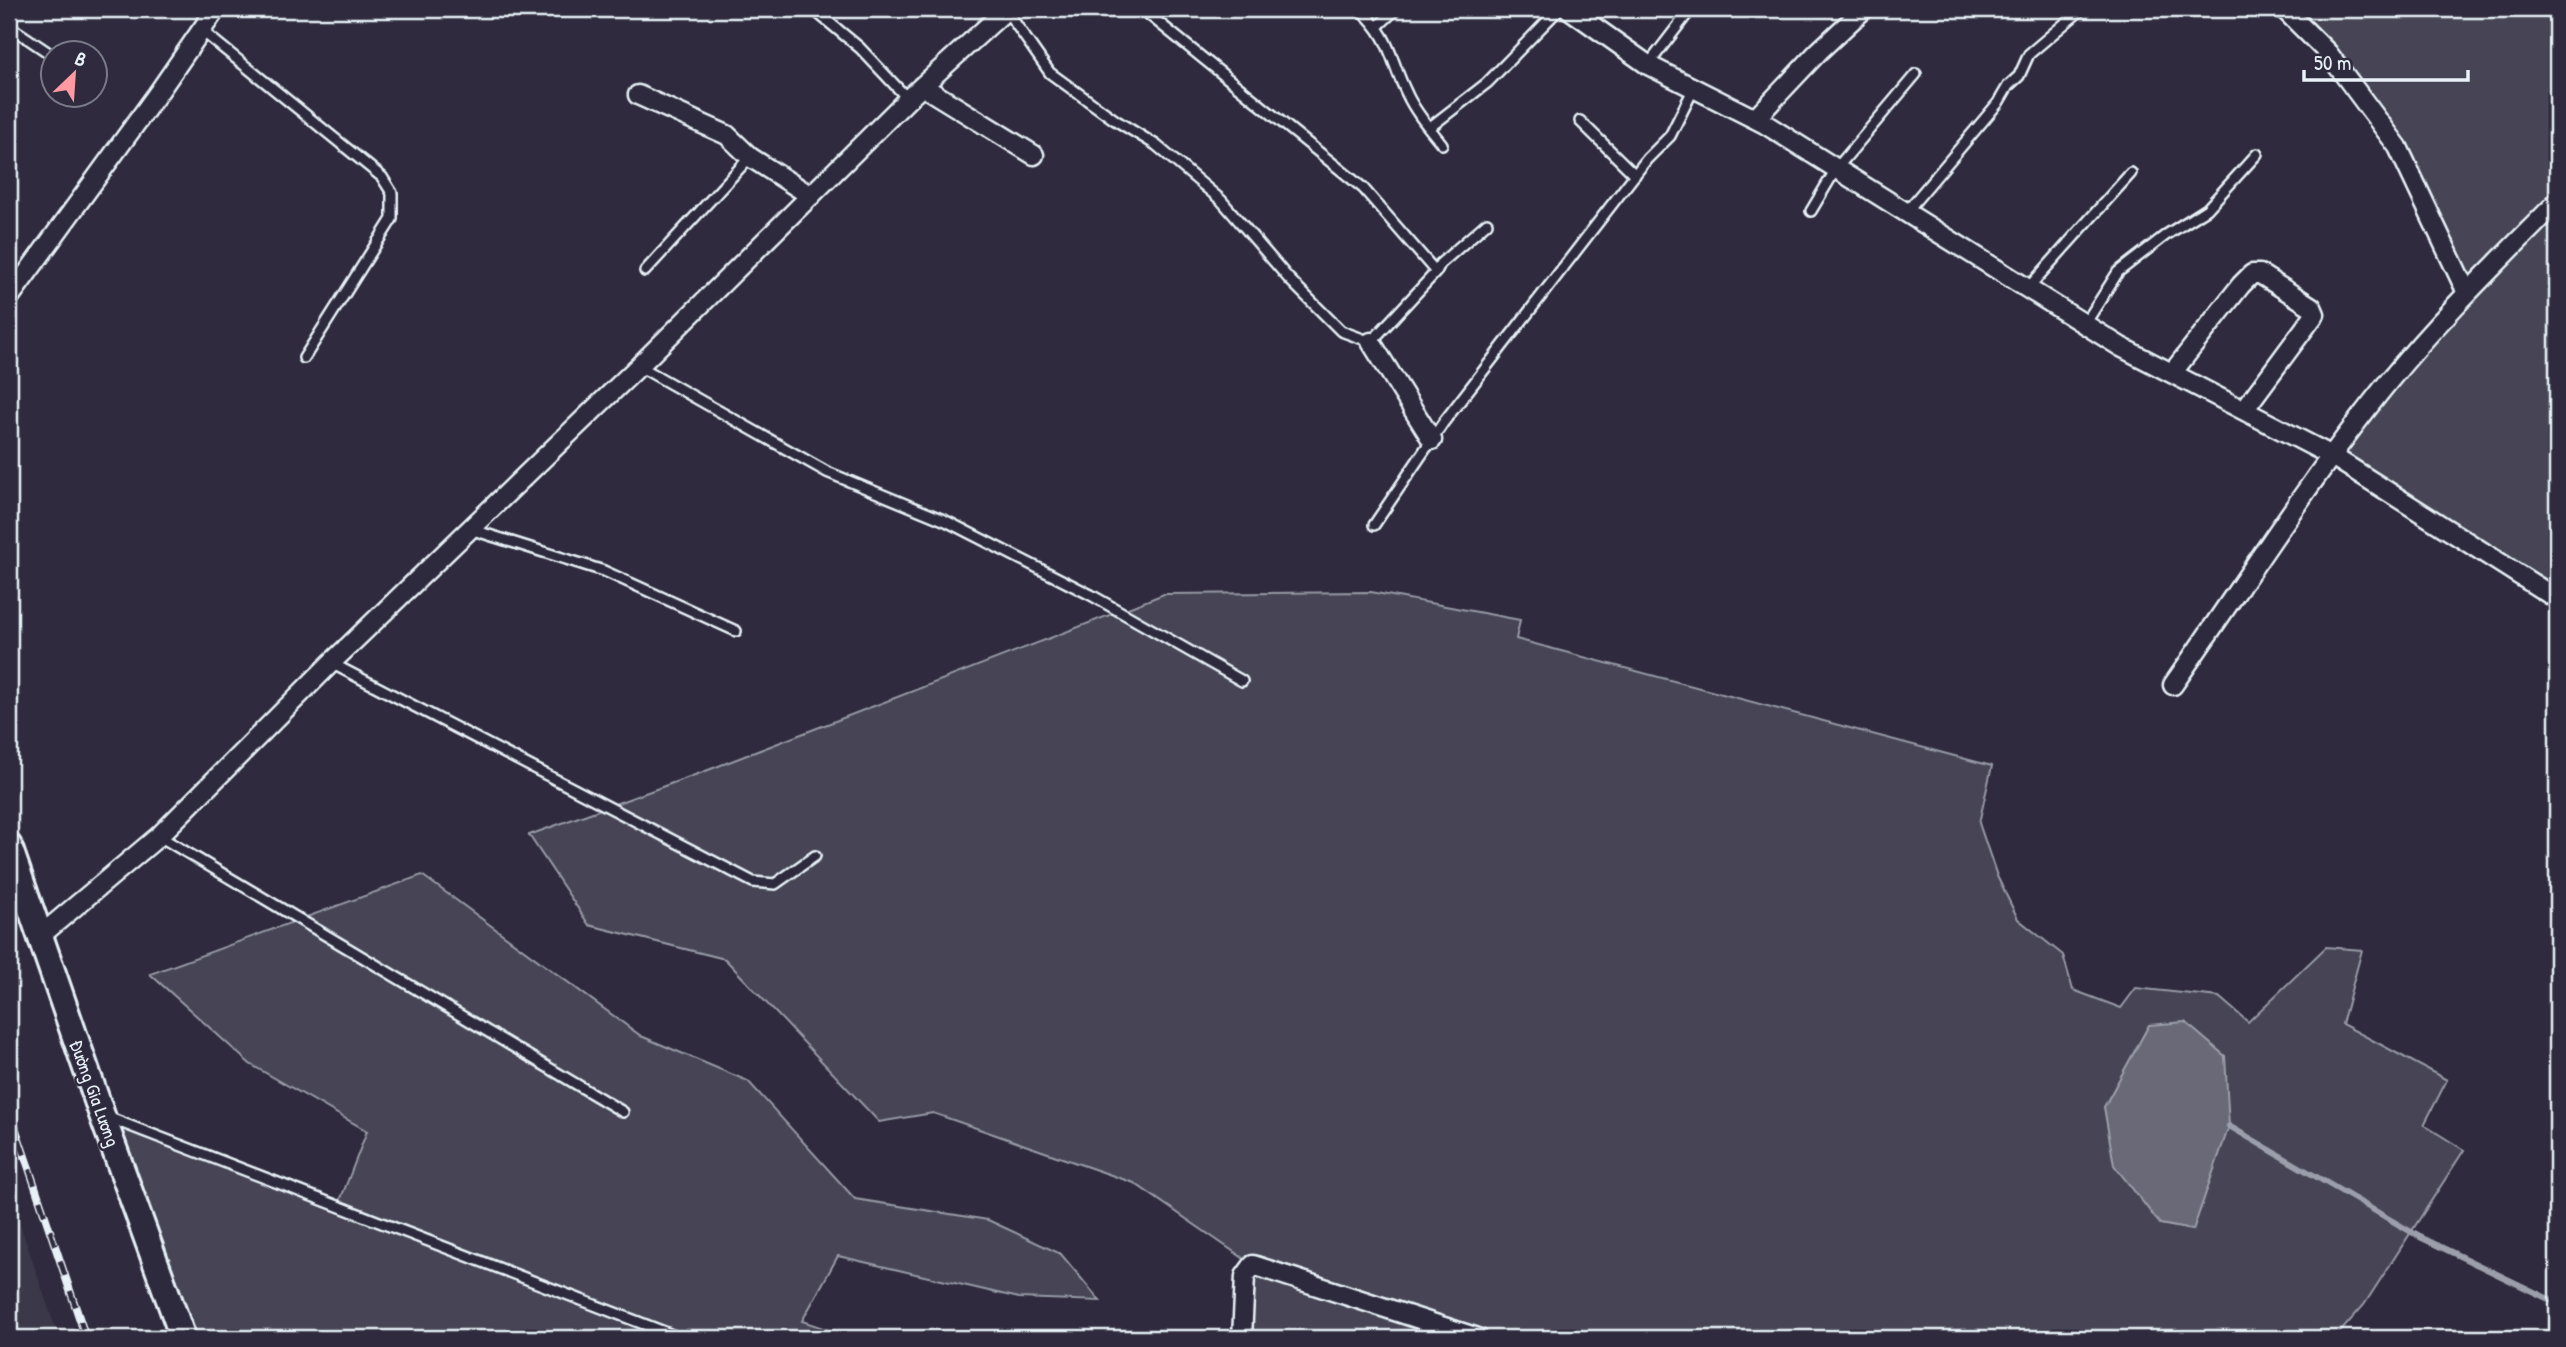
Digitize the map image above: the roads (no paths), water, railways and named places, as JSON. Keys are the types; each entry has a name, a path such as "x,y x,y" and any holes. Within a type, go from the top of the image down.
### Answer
{"street":[{"path":"9,298 216,9"},
{"path":"40,936 159,836 331,663 639,366 908,99 1006,9"},
{"path":"1569,9 1590,15 1648,65 1755,119 2121,347 2332,456 2557,599"},
{"path":"1755,119 1819,51 1864,9"},
{"path":"2284,9 2328,53 2398,147 2467,293"},
{"path":"922,86 1034,155"},
{"path":"638,94 727,135 750,157 811,196"},
{"path":"2173,685 2332,456 2389,380 2467,293 2557,202"},
{"path":"2172,373 2241,285 2252,274 2260,274 2312,307 2315,314 2244,410"},
{"path":"1371,342 1432,440"},
{"name":"Đường Gia Lương","path":"9,846 183,1338"},
{"path":"1242,1338 1245,1276 1253,1265 1478,1338"}],"lane":[{"path":"813,9 860,48 908,99"},
{"path":"1006,9 1050,72 1165,153 1221,200 1289,279 1341,331 1371,342 1436,272 1440,264 1488,223"},
{"path":"1142,9 1363,188 1436,272"},
{"path":"1360,9 1378,26 1392,51 1407,95 1442,144"},
{"path":"1378,26 1396,9"},
{"path":"1429,128 1487,83 1559,9"},
{"path":"1648,65 1691,9"},
{"path":"1906,212 1998,103 2008,86 2019,76 2029,54 2082,9"},
{"path":"9,26 38,46"},
{"path":"201,30 382,177 392,193 392,219 304,358"},
{"path":"1811,211 1836,169 1916,74"},
{"path":"1374,525 1432,440 1634,176 1670,136 1694,88"},
{"path":"1580,121 1634,176"},
{"path":"2085,324 2118,272 2166,235 2207,209 2257,154"},
{"path":"645,271 750,157"},
{"path":"2028,288 2131,173"},
{"path":"639,366 827,472 946,521 1091,595 1242,681"},
{"path":"470,529 604,571 736,631"},
{"path":"331,663 752,882 775,884 814,856"},
{"path":"159,836 623,1112"},
{"path":"102,1115 680,1338"}],"water":[{"path":"2185,1022 2225,1056 2229,1126 2193,1230 2160,1224 2114,1165 2104,1107 2149,1025"}],"waterway":[{"path":"2229,1126 2420,1237 2557,1303"}],"railway":[{"path":"9,1109 86,1338"}]}
